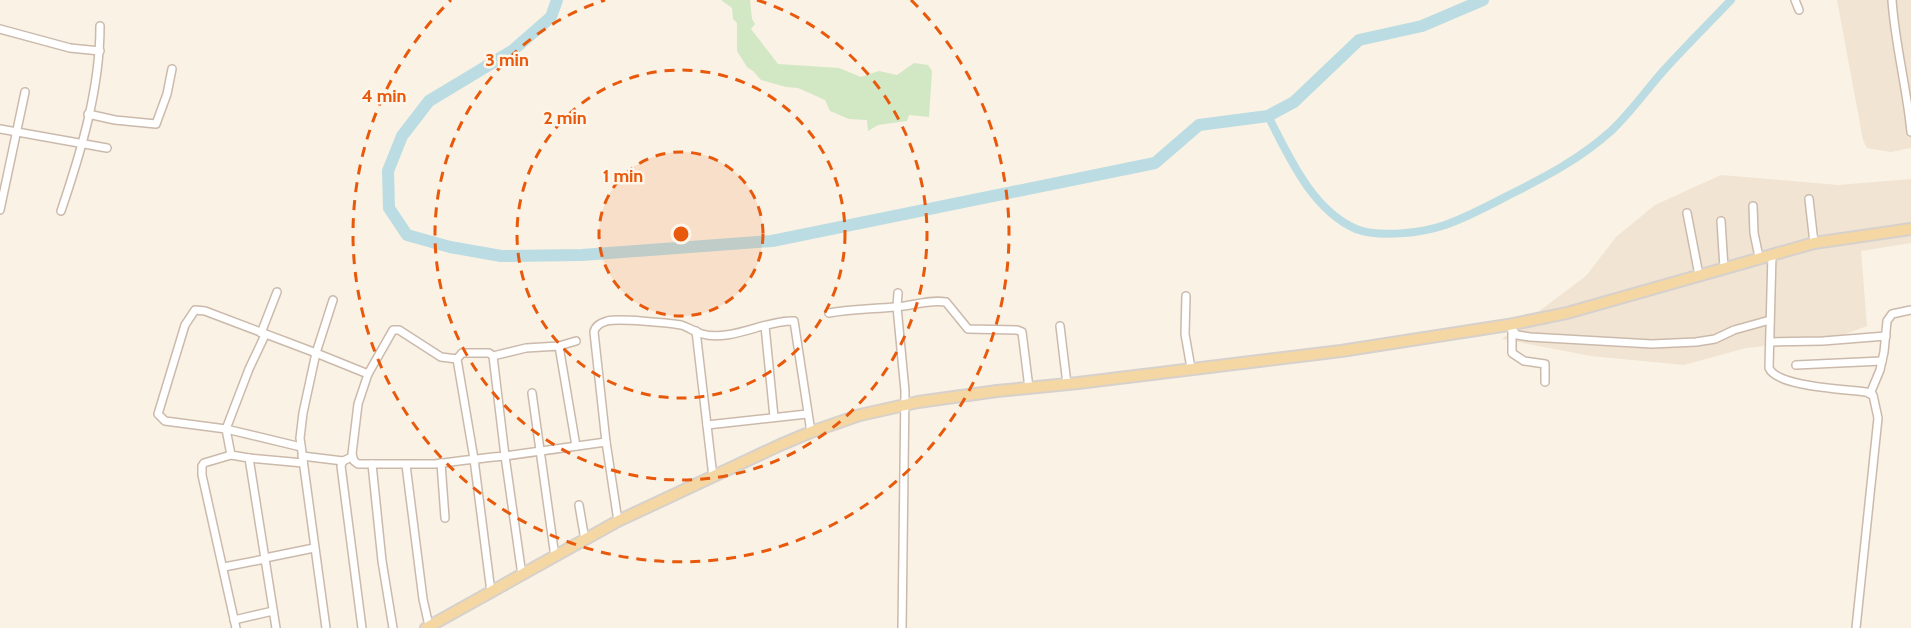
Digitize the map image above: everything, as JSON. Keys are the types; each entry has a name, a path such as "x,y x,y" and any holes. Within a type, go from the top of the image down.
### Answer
{"main road":[{"path":"427,627 618,521 811,432 852,417 997,390 1067,384 1341,351 1510,328 1814,243 1911,229"}],"street":[{"path":"1795,0 1799,10"},
{"path":"1892,0 1896,38 1907,91 1911,132"},
{"path":"61,211 73,177 88,114 100,51 100,26"},
{"path":"0,29 70,48 100,51"},
{"path":"88,114 115,120 156,124 167,94 172,69"},
{"path":"0,210 25,92"},
{"path":"0,129 107,148"},
{"path":"1809,199 1814,243"},
{"path":"1753,206 1754,233 1760,257"},
{"path":"1687,213 1699,275"},
{"path":"1721,221 1724,268"},
{"path":"1772,254 1769,368 1771,372 1778,377 1804,384 1866,392 1873,395 1876,402 1878,418 1856,628"},
{"path":"231,455 226,429 277,292"},
{"path":"898,293 897,307 904,361 902,628"},
{"path":"1186,296 1185,334 1191,368"},
{"path":"326,628 301,447 303,413 316,353 333,300"},
{"path":"829,313 897,307 923,302 946,302 968,329 1019,330 1023,335 1029,388"},
{"path":"301,447 226,429 165,421 158,414 185,325 195,310 368,374"},
{"path":"1870,394 1882,361 1887,321 1892,314 1911,310"},
{"path":"618,521 606,442 594,332 596,327 609,320 682,326 703,334 732,334 791,320 795,322 811,432"},
{"path":"1510,328 1523,336 1652,344 1715,339 1734,330 1770,325"},
{"path":"765,326 774,417"},
{"path":"1060,326 1067,384"},
{"path":"1510,328 1512,353 1519,359 1545,364 1545,382"},
{"path":"457,359 441,357 399,330 393,330 368,374 358,404 352,457 358,464 441,463 606,442"},
{"path":"696,331 713,477"},
{"path":"1770,342 1886,336"},
{"path":"491,592 474,459 457,359 462,353 489,353 493,356 526,348 560,346 576,341"},
{"path":"560,346 576,446"},
{"path":"493,356 522,574"},
{"path":"1796,365 1882,361"},
{"path":"532,393 555,557"},
{"path":"707,426 807,414"},
{"path":"273,611 235,624 224,567 212,525 202,466 204,463 231,455 302,460 343,460 352,457"},
{"path":"249,458 276,628"},
{"path":"343,460 340,466 362,628"},
{"path":"441,463 445,518"},
{"path":"372,465 382,561 393,628"},
{"path":"406,465 427,627"},
{"path":"579,505 585,540"},
{"path":"224,567 314,548"}],"shaded area":[{"path":"1837,0 1911,0 1911,148 1891,152 1867,148 1863,140"},
{"path":"1721,175 1838,185 1911,179 1911,243 1861,251 1867,326 1835,338 1746,348 1684,365 1591,356 1502,339 1586,276 1616,237 1655,205"}],"green space":[{"path":"721,0 750,0 752,19 755,24 751,29 778,64 839,68 861,77 879,71 897,75 914,63 928,65 932,71 929,117 909,115 907,121 878,125 868,131 867,120 849,119 830,111 825,100 798,88 761,80 747,67 737,51 737,23 733,19 732,8"}],"waterway":[{"path":"557,0 551,17 512,51 429,101 402,136 388,171 389,208 407,235 450,247 501,256 582,255 772,241 1155,163 1199,125 1268,116 1294,102 1359,40 1422,26 1483,0"},
{"path":"1268,116 1303,180 1326,209 1340,220 1356,229 1376,233 1413,232 1436,228 1470,215 1538,180 1600,141 1731,0"}]}
